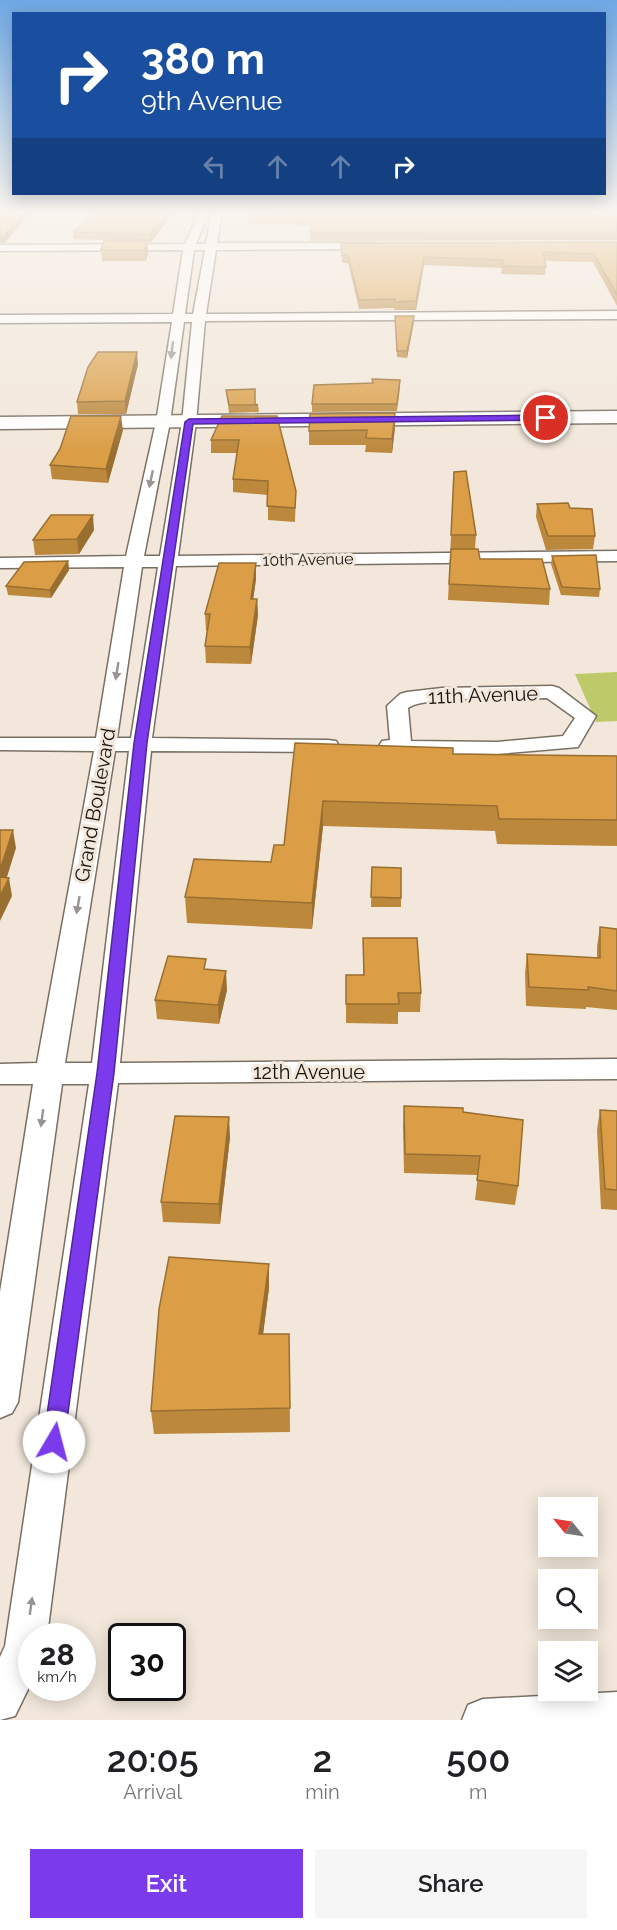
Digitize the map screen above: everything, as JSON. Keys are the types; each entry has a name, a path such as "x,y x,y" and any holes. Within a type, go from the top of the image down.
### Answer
{"street":[{"name":"Grand Boulevard","path":"0,1701 25,1650 105,1073 141,743 168,561 176,422 177,318 181,292"},
{"name":"Grand Boulevard","path":"0,1402 49,1074 106,743 134,561 176,422 203,292"},
{"path":"0,319 617,315"},
{"path":"0,423 617,417"},
{"name":"10th Avenue","path":"0,563 617,556"},
{"name":"11th Avenue","path":"0,744 141,743 401,747 497,748 570,742 586,716 552,692 452,694 407,698 397,706 401,747"},
{"name":"12th Avenue","path":"0,1074 617,1069"},
{"path":"483,1720 617,1713"}],"green space":[{"path":"617,672 617,721 596,722 575,674"}],"building":[{"path":"357,292 418,292 416,301 359,300"},
{"path":"395,316 414,316 407,351 397,351"},
{"path":"98,352 137,352 125,401 77,402 88,367"},
{"path":"372,379 400,380 397,404 312,404 314,385 373,383"},
{"path":"255,389 255,404 258,405 229,405 226,390"},
{"path":"395,413 392,439 366,438 367,430 309,431 310,414"},
{"path":"71,416 121,416 106,469 50,465 60,449"},
{"path":"222,416 277,416 296,491 295,508 267,506 268,481 233,479 239,440 211,440"},
{"path":"466,471 476,535 451,535 454,472"},
{"path":"568,503 570,508 592,509 595,536 548,536 537,504"},
{"path":"51,515 93,515 77,539 33,540"},
{"path":"451,549 478,549 480,559 542,559 550,589 449,584"},
{"path":"596,555 600,589 562,587 552,556"},
{"path":"68,561 50,590 6,586 24,562"},
{"path":"219,563 256,563 251,599 257,599 250,647 205,646 210,614 205,614"},
{"path":"295,743 453,748 453,754 617,756 617,820 499,819 497,806 323,801 312,903 185,897 194,859 271,862 274,845 284,845"},
{"path":"0,830 13,830 0,870"},
{"path":"372,867 401,868 401,898 371,897"},
{"path":"0,877 9,878 0,896"},
{"path":"600,927 617,929 617,991 588,987 589,990 529,987 527,954 600,958"},
{"path":"363,938 417,938 421,993 398,993 399,1004 346,1004 346,975 364,975"},
{"path":"168,956 206,959 204,969 226,971 218,1005 155,1000"},
{"path":"404,1106 463,1108 463,1112 523,1120 518,1186 477,1180 480,1156 405,1154"},
{"path":"600,1110 617,1111 617,1190 605,1189"},
{"path":"175,1116 229,1117 219,1204 161,1202"},
{"path":"169,1257 269,1264 259,1334 289,1334 290,1408 151,1411 159,1309"}],"route":[{"path":"54,1442 105,1073 141,743 189,422 546,418"}]}
